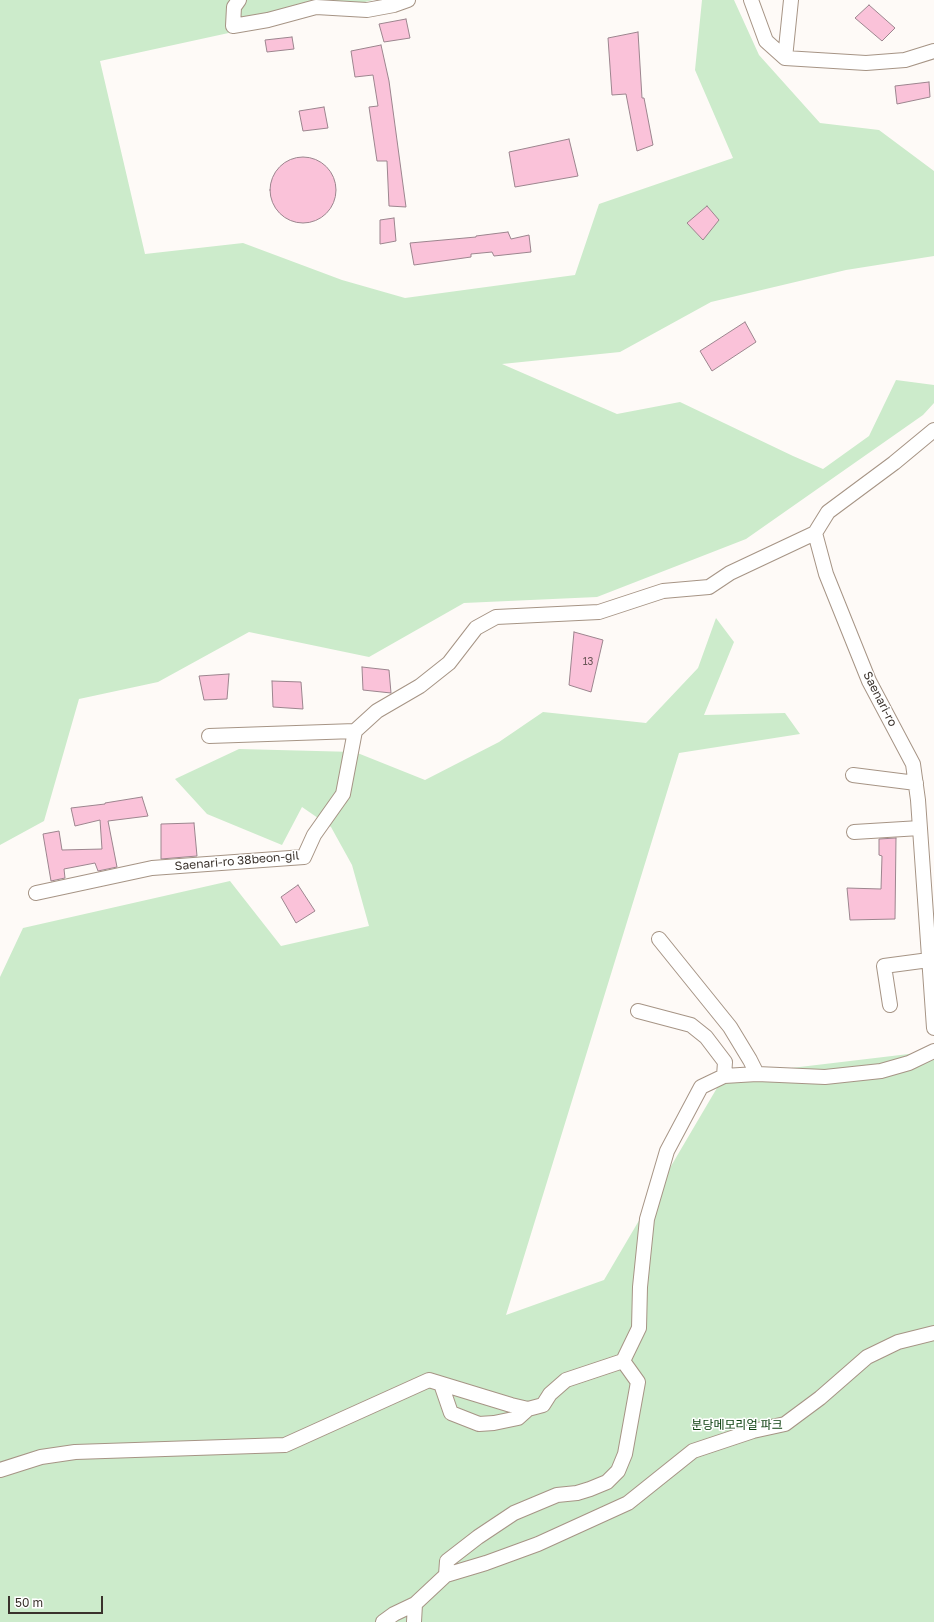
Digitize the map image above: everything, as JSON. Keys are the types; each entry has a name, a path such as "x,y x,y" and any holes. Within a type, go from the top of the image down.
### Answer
{"street":[{"path":"239,0 234,7 233,26 268,20 316,7 368,10 394,5 408,0"},
{"path":"751,0 766,41 785,58 866,63 905,60 934,51"},
{"path":"785,58 791,0"},
{"path":"209,736 355,731 377,711 420,686 449,663 476,628 496,616 599,612 663,591 709,587 730,573 814,532 828,512 894,463 934,430"},
{"name":"Saenari-ro","path":"814,532 826,574 869,681 913,764 920,828 934,1028"},
{"name":"Saenari-ro 38beon-gil","path":"36,893 152,868 304,857 314,835 343,794 355,731"},
{"path":"853,775 916,783"},
{"path":"854,832 920,828"},
{"path":"922,863 934,874"},
{"path":"659,939 730,1027 757,1074"},
{"path":"890,1005 884,966 929,960"},
{"path":"638,1011 691,1025 706,1037 725,1062 724,1076"},
{"path":"441,1384 451,1412 479,1424 518,1418 528,1409 543,1405 550,1394 566,1380 623,1361 638,1328 640,1287 647,1219 666,1151 675,1132 701,1087 724,1076 757,1074 825,1077 882,1071 909,1063 934,1052"},
{"path":"383,1622 394,1614 415,1604 446,1575 486,1564 530,1547 628,1503 693,1452 753,1431 785,1424 820,1398 867,1357 898,1342 934,1333"},
{"path":"446,1575 448,1561 478,1536 514,1513 557,1495 577,1493 607,1482 618,1471 625,1454 638,1382 623,1361"},
{"path":"0,1470 41,1457 75,1452 285,1445 429,1380 528,1409"},
{"path":"414,1622 415,1604"}],"green space":[{"path":"0,0 373,0 325,12 100,61 145,254 243,243 342,280 405,298 575,275 599,204 733,158 695,70 702,0 734,0 759,55 820,123 879,130 934,171 934,256 846,270 711,302 620,352 502,364 617,414 680,402 823,469 869,436 896,380 934,385 934,403 923,415 746,539 597,597 464,603 369,657 249,632 158,682 79,699 44,821 0,845"},
{"name":"분당메모리얼 파크","path":"716,618 734,642 704,715 785,713 800,734 679,753 506,1315 604,1280 724,1076 934,1051 934,1622 0,1622 0,977 23,928 230,881 281,946 369,926 352,865 331,827 302,807 282,845 207,814 175,779 239,749 355,752 425,780 499,742 543,712 646,723 698,668"}],"building":[{"path":"869,5 895,28 882,41 855,18"},
{"path":"406,19 410,38 384,42 379,24"},
{"path":"638,32 642,98 644,98 653,145 637,151 626,94 612,95 608,38"},
{"path":"292,37 294,49 267,52 265,40"},
{"path":"381,45 389,81 406,207 389,206 387,161 377,161 369,107 378,106 373,75 355,77 351,51"},
{"path":"929,82 930,97 897,104 895,86"},
{"path":"324,107 328,128 303,131 299,111"},
{"path":"569,139 578,176 515,187 509,152"},
{"path":"297,157 309,157 316,159 327,166 334,177 336,190 334,203 327,214 316,221 309,223 297,223 290,221 279,214 272,203 270,196 270,184 272,177 279,166 290,159"},
{"path":"707,206 719,220 703,240 687,223"},
{"path":"394,218 396,241 380,244 380,220"},
{"path":"508,232 511,239 529,235 531,252 494,256 492,252 471,254 471,257 414,265 410,243 476,237"},
{"path":"745,322 756,342 712,371 700,351"},
{"path":"574,632 603,640 591,692 569,685"},
{"path":"362,667 389,670 391,693 363,690"},
{"path":"229,674 227,699 204,700 199,676"},
{"path":"272,681 301,682 303,709 273,707"},
{"path":"142,797 148,816 108,821 117,867 98,871 95,863 64,869 65,878 51,881 43,834 59,831 62,850 102,849 100,820 75,826 71,808 105,804"},
{"path":"194,823 197,856 161,859 161,824"},
{"path":"896,838 895,919 850,920 847,888 881,889 882,856 879,855 879,839"},
{"path":"298,885 315,911 296,923 281,897"}]}
